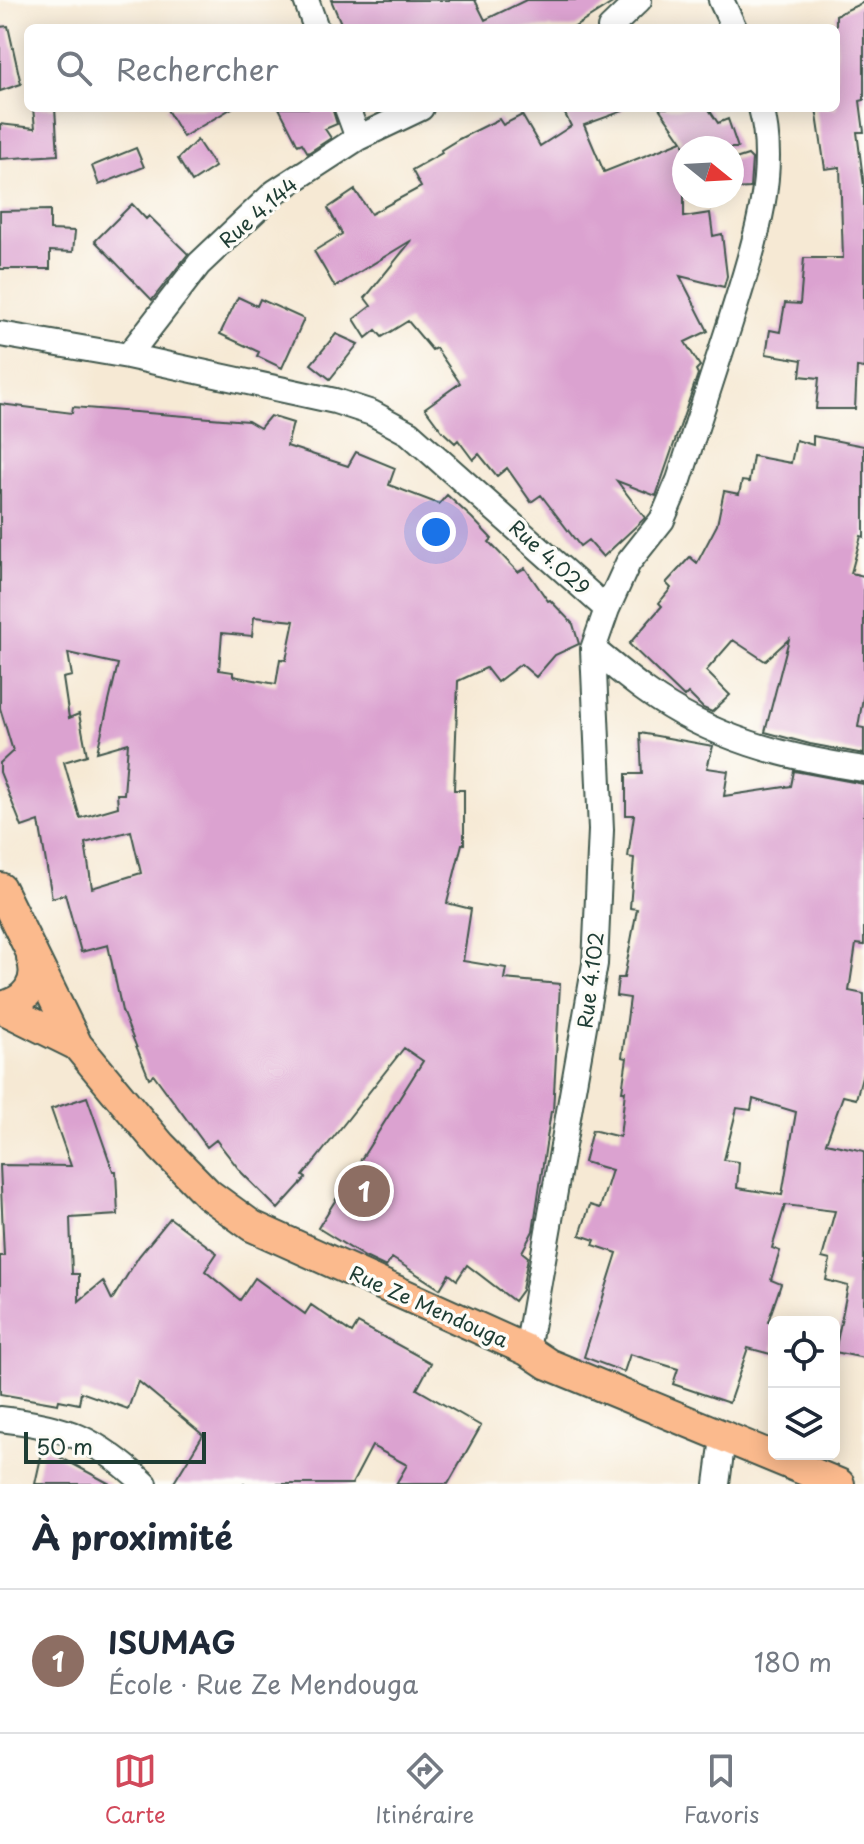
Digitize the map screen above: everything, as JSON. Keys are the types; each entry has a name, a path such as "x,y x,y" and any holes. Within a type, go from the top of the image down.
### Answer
{"main road":[{"name":"Rue Ze Mendouga","path":"0,888 77,1045 161,1146 208,1194 252,1226 527,1350 548,1364 839,1484"},
{"path":"0,936 14,939 30,953 35,965 31,989 23,999 0,1007"},
{"name":"Rue Ze Mendouga","path":"0,1007 77,1045"}],"street":[{"path":"306,0 315,24"},
{"path":"614,24 639,0"},
{"path":"721,0 732,24"},
{"path":"348,112 358,138"},
{"name":"Rue 4.144","path":"128,356 199,264 275,192 358,138 413,112"},
{"name":"Rue 4.029","path":"0,334 128,356 335,401 372,413 409,433 607,609 628,563 662,520 668,507 684,466 758,232 766,173 762,112"},
{"name":"Rue 4.102","path":"527,1350 595,964 601,830 593,649 607,609"},
{"path":"593,649 648,693 712,729 765,749 824,764 864,769"},
{"path":"0,1419 66,1431 93,1442 116,1457 145,1484"},
{"path":"717,1484 723,1438"}],"building":[{"path":"331,0 475,0 485,20 526,0 617,0 579,24 341,24"},
{"path":"864,2 864,100 860,101 864,132 857,132 864,186 864,368 857,367 855,409 816,409 819,378 800,376 802,360 766,354 770,330 780,332 785,303 800,304 804,258 843,258 840,167 825,169 817,112 840,112 840,24 836,24 836,15"},
{"path":"8,26 21,84 0,91 0,27"},
{"path":"33,112 55,112 58,155 0,159 0,124 35,128"},
{"path":"168,112 225,112 183,137"},
{"path":"281,112 333,112 337,124 325,129 331,138 308,153 302,143 298,145"},
{"path":"564,112 620,112 584,125 604,172 672,145 672,208 684,208 684,217 710,213 713,236 722,234 727,276 724,287 680,276 708,331 685,342 700,366 696,370 698,374 656,496 617,481 645,518 603,557 588,540 580,546 541,495 531,502 507,468 497,476 479,454 473,460 458,440 455,443 442,431 425,408 460,383 436,348 432,350 408,321 382,337 376,330 366,338 354,319 371,306 365,298 412,240 335,287 314,251 342,234 328,208 355,190 371,214 421,187 412,170 459,139 499,119 503,125 522,115 540,146 571,126"},
{"path":"662,112 711,112 718,123 728,119 734,136 679,136"},
{"path":"197,140 215,167 192,182 178,159"},
{"path":"136,148 144,167 99,185 92,166"},
{"path":"748,155 752,159 750,188 744,188 744,156"},
{"path":"132,204 188,254 152,300 95,241"},
{"path":"50,210 50,230 75,231 73,252 50,251 50,269 0,269 0,211"},
{"path":"238,297 257,306 260,299 304,319 282,368 257,356 259,352 220,334"},
{"path":"336,334 358,344 330,379 311,364"},
{"path":"0,404 72,413 73,407 248,421 260,428 270,416 293,423 287,446 348,466 356,452 395,468 389,485 439,504 447,495 492,539 489,542 518,572 525,568 548,601 573,624 579,644 555,655 536,677 521,664 497,682 486,668 458,681 454,790 464,790 464,844 447,903 471,909 463,961 506,968 504,979 560,984 553,1111 533,1231 522,1252 528,1257 522,1290 514,1301 467,1265 457,1280 449,1274 440,1289 392,1258 386,1267 318,1228 423,1061 404,1048 303,1176 306,1178 278,1209 242,1173 216,1140 207,1147 154,1075 149,1078 122,1011 108,945 81,952 65,894 52,898 39,821 22,827 0,772 0,763 13,751 0,708","holes":["254,617 294,621 286,660 280,659 276,684 233,676 233,672 219,670 222,633 252,636","68,653 118,664 97,752 128,743 124,794 117,794 118,807 80,818 64,762 87,755 79,714 69,718 63,678 72,676","131,831 141,873 92,888 85,843"]},
{"path":"813,436 864,446 864,537 861,536 851,573 864,576 864,692 858,727 864,728 864,754 765,732 789,639 765,661 733,640 706,671 730,695 712,712 703,708 688,693 684,697 629,644 662,606 659,603 671,588 666,583 690,557 697,563 717,525 724,491 739,494 742,481 749,482 753,456 791,463 796,440 813,445"},
{"path":"640,733 713,746 707,768 728,771 724,796 791,786 794,771 864,784 864,945 856,944 849,991 864,994 864,1069 856,1099 843,1096 826,1143 864,1151 864,1358 840,1353 840,1327 848,1286 826,1280 830,1260 822,1258 835,1211 785,1205 772,1248 780,1251 771,1280 781,1284 768,1316 768,1353 748,1348 729,1403 673,1384 678,1369 630,1354 624,1372 584,1357 617,1253 593,1245 595,1240 580,1235 590,1205 600,1208 612,1170 584,1162 592,1130 620,1137 625,1091 622,1091 627,1058 622,1057 630,998 616,996 618,978 624,978 637,909 630,908 634,858 628,857 634,815 626,815 626,774 642,774","holes":["753,1099 796,1112 782,1195 737,1188 739,1162 724,1160 737,1108 751,1110"]},
{"path":"87,1097 113,1171 116,1171 118,1215 70,1218 72,1274 79,1274 79,1301 103,1281 112,1300 139,1256 170,1218 217,1253 205,1271 240,1300 255,1278 305,1314 311,1305 352,1333 358,1323 431,1363 417,1389 481,1426 448,1484 396,1484 407,1465 372,1446 352,1484 173,1484 203,1435 138,1381 128,1409 81,1392 79,1404 59,1400 58,1404 0,1394 0,1256 4,1256 0,1165 71,1166 51,1109"},
{"path":"43,1448 110,1484 35,1484"}],"place":[{"name":"ISUMAG","path":"364,1191"}]}
